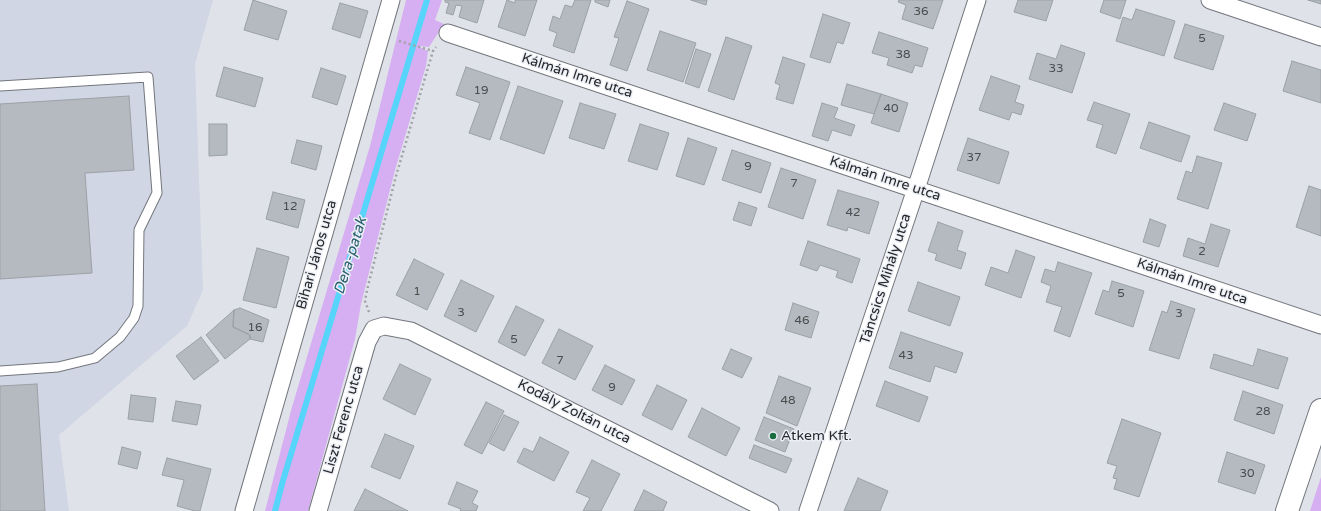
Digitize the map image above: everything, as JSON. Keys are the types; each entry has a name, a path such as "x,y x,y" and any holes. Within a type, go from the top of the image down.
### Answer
{"main road":[{"path":"1287,511 1321,410"}],"street":[{"name":"Bihari János utca","path":"244,511 391,0"},
{"name":"Táncsics Mihály utca","path":"808,511 916,189 977,0"},
{"path":"1210,0 1321,37"},
{"name":"Kálmán Imre utca","path":"448,33 1321,325"},
{"name":"Kodály Zoltán utca","path":"374,329 384,326 411,331 770,511"},
{"name":"Liszt Ferenc utca","path":"318,511 367,342 374,329"}],"lane":[{"path":"0,86 148,77 157,193 139,230 138,306 134,318 120,337 94,358 58,366 0,371"}],"path":[{"path":"374,329 365,301 367,290 396,176 433,51 405,42"}],"shaded area":[{"path":"0,0 213,0 195,64 203,290 187,326 59,435 69,511 0,511"},
{"path":"406,0 442,0 435,20 444,24 429,47 419,46 428,51 426,66 395,170 361,304 355,339 308,511 265,511 292,407 370,146"},
{"path":"1321,477 1321,511 1310,511"}],"building":[{"path":"253,0 287,11 278,40 244,30"},
{"path":"445,0 484,0 477,23 459,17 462,6 456,5 453,15 446,13 449,3 445,2"},
{"path":"507,0 515,3 515,0 537,0 525,36 498,27"},
{"path":"575,0 591,0 574,53 553,46 557,33 549,30 553,16 560,19 565,5 572,7"},
{"path":"595,0 610,0 608,7 595,2"},
{"path":"691,0 707,0 706,5"},
{"path":"899,0 943,0 933,29 902,19 906,5 898,2"},
{"path":"1018,0 1053,0 1046,21 1014,12"},
{"path":"1104,0 1126,0 1120,19 1100,12"},
{"path":"1308,0 1321,0 1321,4"},
{"path":"627,1 649,9 627,71 610,65 619,38 614,37"},
{"path":"340,3 368,11 360,38 332,29"},
{"path":"1136,9 1175,21 1164,56 1116,41 1123,17 1132,20"},
{"path":"823,14 850,23 843,44 837,42 830,63 810,57"},
{"path":"1185,24 1224,36 1213,70 1174,58"},
{"path":"660,31 696,43 683,82 647,70"},
{"path":"879,32 928,48 922,67 915,65 912,73 887,65 889,58 872,53"},
{"path":"726,37 752,46 734,100 708,91"},
{"path":"1061,45 1085,53 1072,93 1029,79 1037,53 1056,59"},
{"path":"696,49 711,54 699,88 685,83"},
{"path":"783,57 805,64 793,104 776,99 780,85 775,83"},
{"path":"1292,61 1321,70 1321,103 1283,91"},
{"path":"224,67 263,78 255,107 216,96"},
{"path":"466,67 510,82 490,140 469,133 480,103 456,95"},
{"path":"321,68 346,76 337,105 312,97"},
{"path":"991,76 1020,86 1015,102 1024,105 1021,115 1012,112 1009,120 979,110"},
{"path":"847,84 881,94 874,114 841,105"},
{"path":"518,86 563,101 544,154 500,139"},
{"path":"881,94 908,103 899,132 871,123"},
{"path":"129,96 134,170 85,173 92,273 0,279 0,104"},
{"path":"1094,102 1130,114 1116,154 1096,147 1103,125 1087,120"},
{"path":"580,103 616,114 604,149 569,138"},
{"path":"822,103 838,108 834,118 855,125 851,136 832,130 828,141 812,136"},
{"path":"1224,103 1256,114 1247,141 1214,130"},
{"path":"1149,122 1190,136 1181,162 1140,148"},
{"path":"209,124 227,124 227,155 209,156"},
{"path":"640,124 669,133 657,170 628,161"},
{"path":"688,138 717,148 704,185 676,176"},
{"path":"968,138 1009,152 999,184 957,170"},
{"path":"297,140 322,146 316,170 291,163"},
{"path":"732,150 771,163 761,193 722,180"},
{"path":"1197,156 1222,163 1208,209 1177,199 1186,171 1192,173"},
{"path":"781,168 816,180 803,219 768,207"},
{"path":"1309,186 1321,190 1321,236 1296,227"},
{"path":"838,190 879,202 869,234 848,227 847,231 827,225"},
{"path":"273,192 305,200 298,228 266,219"},
{"path":"739,202 757,208 751,226 733,220"},
{"path":"1150,219 1166,225 1159,247 1143,242"},
{"path":"938,222 963,231 957,250 966,253 961,269 935,260 937,254 928,251"},
{"path":"1211,224 1230,230 1218,267 1183,256 1188,238 1205,244"},
{"path":"808,241 860,259 852,283 836,277 838,271 820,265 817,271 800,265"},
{"path":"257,248 289,257 276,308 243,300"},
{"path":"1016,250 1035,257 1021,298 985,285 991,267 1008,273"},
{"path":"414,259 444,274 427,310 396,295"},
{"path":"1058,262 1092,273 1070,337 1054,331 1062,307 1046,302 1051,286 1041,282 1045,269 1055,272"},
{"path":"461,280 494,296 476,332 444,316"},
{"path":"1112,281 1144,291 1133,327 1095,314 1103,290 1109,292"},
{"path":"918,282 960,297 950,326 908,311"},
{"path":"1171,301 1195,309 1179,359 1149,350 1162,311 1167,313"},
{"path":"793,303 819,312 811,338 785,330"},
{"path":"516,306 544,320 525,356 498,342"},
{"path":"240,308 269,320 263,342 250,339 250,335 233,327 234,310"},
{"path":"234,310 233,327 250,335 250,339 225,359 206,335"},
{"path":"559,329 593,346 575,380 542,363"},
{"path":"901,332 963,353 956,373 935,366 930,382 889,368"},
{"path":"201,337 219,361 194,380 176,356"},
{"path":"731,349 752,358 742,378 722,369"},
{"path":"1258,349 1288,358 1278,389 1210,368 1214,354 1253,366"},
{"path":"400,364 431,379 415,415 383,399"},
{"path":"605,365 635,380 622,405 592,390"},
{"path":"779,376 811,388 797,426 766,413"},
{"path":"885,381 928,397 919,422 876,406"},
{"path":"37,384 45,511 0,511 0,386"},
{"path":"657,385 687,400 672,430 642,415"},
{"path":"1243,391 1283,405 1274,434 1234,420"},
{"path":"131,395 156,398 153,422 128,419"},
{"path":"176,401 201,405 197,425 172,421"},
{"path":"486,402 504,411 482,454 464,445"},
{"path":"702,408 740,428 726,456 688,437"},
{"path":"504,415 519,422 504,451 489,443"},
{"path":"764,417 794,429 785,452 755,440"},
{"path":"1122,419 1161,433 1139,497 1114,489 1117,479 1113,478 1117,466 1107,463"},
{"path":"385,434 414,446 400,479 371,467"},
{"path":"540,437 569,452 554,481 517,462 524,448 533,452"},
{"path":"754,445 792,459 786,473 749,458"},
{"path":"122,447 141,452 137,469 118,464"},
{"path":"1227,452 1265,465 1255,494 1218,482"},
{"path":"167,458 211,469 200,511 177,506 184,480 162,475"},
{"path":"592,460 620,474 601,511 583,511 590,498 576,492"},
{"path":"858,478 888,491 880,511 844,511"},
{"path":"457,482 478,491 472,503 478,506 476,511 460,511 461,509 448,504"},
{"path":"365,489 408,511 354,511"},
{"path":"644,490 667,502 663,511 634,511"}],"waterway":[{"name":"Dera-patak","path":"275,511 427,0"}],"place":[{"name":"Atkem Kft.","path":"773,436"}]}
